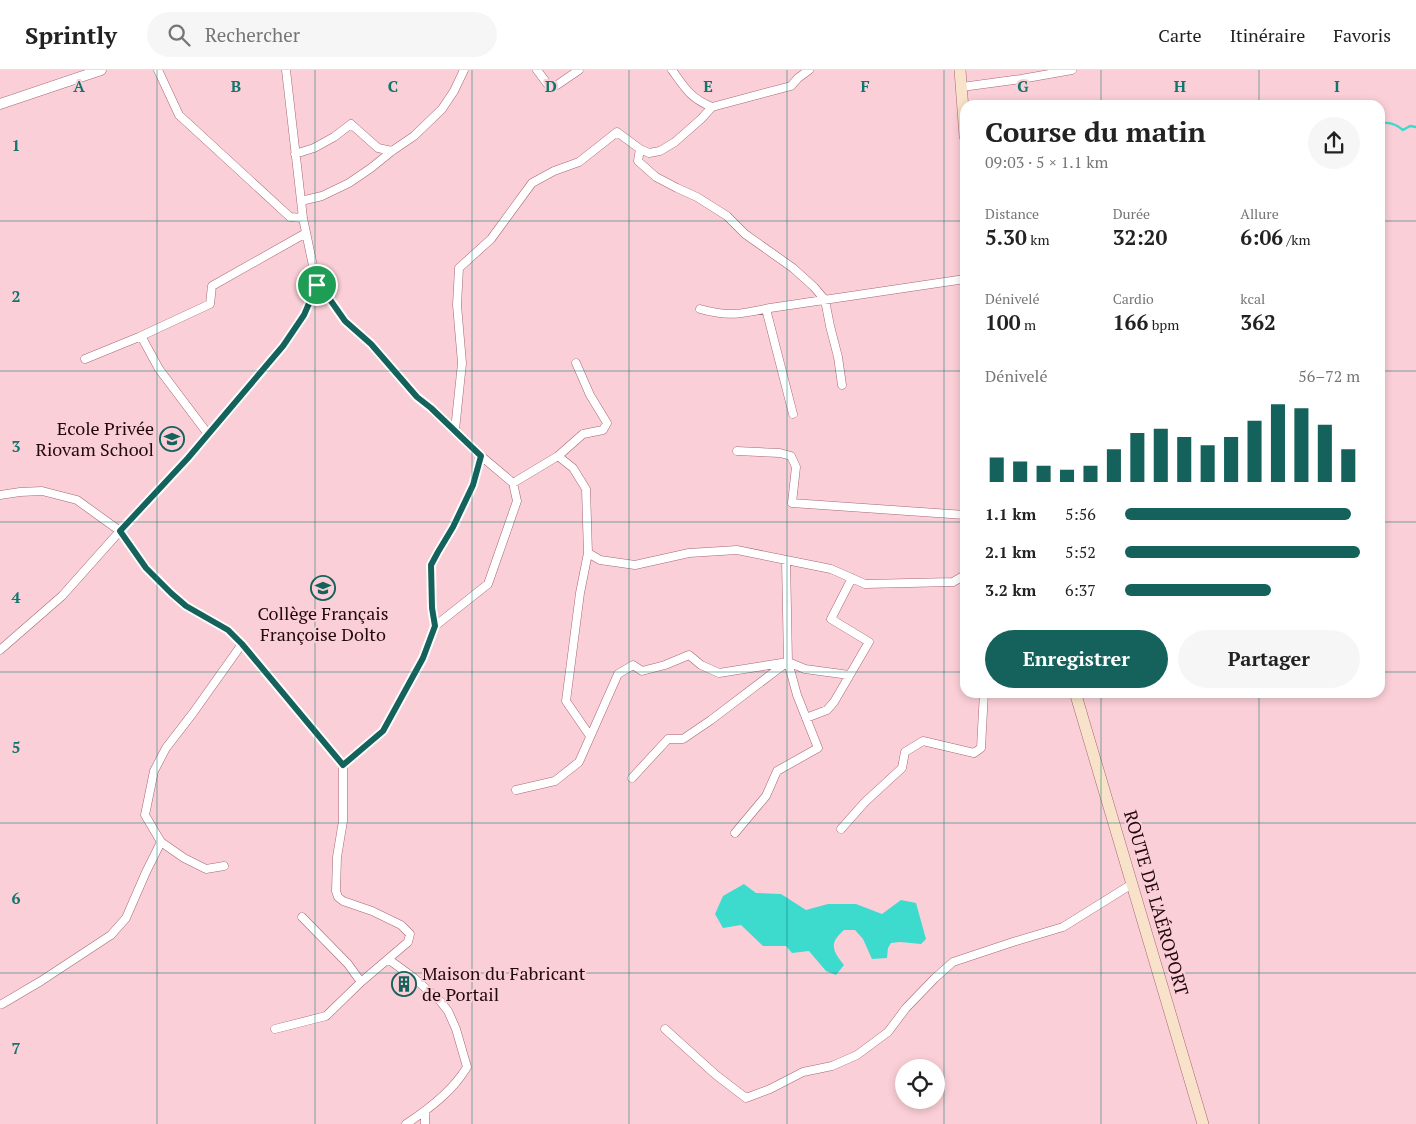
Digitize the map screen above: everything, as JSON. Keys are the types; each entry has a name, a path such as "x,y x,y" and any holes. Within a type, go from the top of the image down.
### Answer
{"main road":[{"path":"960,70 963,100"},
{"name":"ROUTE DE L'AÉROPORT","path":"1077,698 1203,1124"}],"street":[{"path":"0,104 101,70"},
{"path":"158,70 179,115 290,217 303,218"},
{"path":"286,70 303,218 317,285 326,294 345,321 371,344 417,397 481,456 514,483 517,501 488,584 435,626"},
{"path":"301,201 322,196 349,183 414,136 442,109 454,91 464,70"},
{"path":"536,70 549,86 557,85 578,70"},
{"path":"672,70 688,93 712,107"},
{"path":"455,430 462,363 457,305 459,268 491,239 532,183 554,171 579,162 617,132 640,149 650,153 660,151 675,142 712,107 791,86 798,78 810,70"},
{"path":"962,87 1072,70"},
{"path":"295,154 314,148 334,137 351,124 378,148 392,151"},
{"path":"640,149 638,161 656,177 696,197 726,216 745,234 792,268 814,287 825,300 838,357 842,385"},
{"path":"84,360 210,304 212,286 306,233"},
{"path":"700,309 720,314 738,314 960,280"},
{"path":"0,650 62,596 188,458 283,346 304,315 317,285"},
{"path":"766,309 793,414"},
{"path":"141,336 159,369 208,434"},
{"path":"514,483 558,456 584,434 603,430 607,423 590,395 576,364"},
{"path":"737,451 780,453 791,456 796,467 792,503 960,515"},
{"path":"343,765 383,731 423,658 435,626 432,608 431,565 453,527 473,485 481,456"},
{"path":"558,456 573,468 586,489 588,553 576,621 566,701 590,736"},
{"path":"0,495 42,491 77,500 120,531 146,568 171,593 186,606 228,630 242,644 343,765 343,821 337,857 336,891 338,897 343,901 372,911 401,925 410,934 408,942 361,982 326,1016 276,1029"},
{"path":"588,553 600,560 635,565 689,553 737,550 831,569 865,584 954,582 960,578"},
{"path":"735,833 766,796 777,771 818,748 797,695 788,662 786,560"},
{"path":"806,718 827,710 834,702 869,642 831,619 852,578"},
{"path":"224,866 206,869 184,858 161,842 145,814 154,771 166,748 242,644"},
{"path":"516,790 555,781 579,762 618,674 633,665 642,671 689,655 701,665 720,673 788,662 805,669 849,675"},
{"path":"632,778 668,739 683,739 788,662"},
{"path":"841,830 864,802 902,768 905,752 923,741 974,753 981,748 984,698"},
{"path":"2,1004 41,982 111,935 126,918 161,842"},
{"path":"665,1029 716,1075 746,1098 770,1089 803,1072 832,1066 857,1056 888,1032 906,1008 953,962 1063,927 1132,884"},
{"path":"302,917 348,964 361,982"},
{"path":"388,959 414,978 448,1011 456,1029 467,1067 460,1078 425,1112 406,1124"},
{"path":"425,1112 425,1124"}],"water":[{"path":"744,884 756,893 781,894 806,910 828,904 856,904 882,914 901,900 916,903 926,939 921,944 891,943 888,948 887,958 872,959 863,939 855,930 844,930 834,943 835,951 844,965 836,975 826,971 809,951 792,953 786,946 763,946 741,925 723,928 715,914 723,896"}],"waterway":[{"path":"1385,123 1392,124 1403,130 1410,126 1416,127"}],"place":[{"name":"Ecole Privée Riovam School","path":"172,439"},
{"name":"Collège Français Françoise Dolto","path":"323,588"},
{"name":"Maison du Fabricant de Portail","path":"404,984"}],"route":[{"path":"317,285 326,294 345,321 371,344 417,397 481,456 473,485 453,527 431,565 432,608 435,626 423,658 383,731 343,765 242,644 228,630 186,606 171,593 146,568 120,531 188,458 283,346 304,315 317,285"}]}
